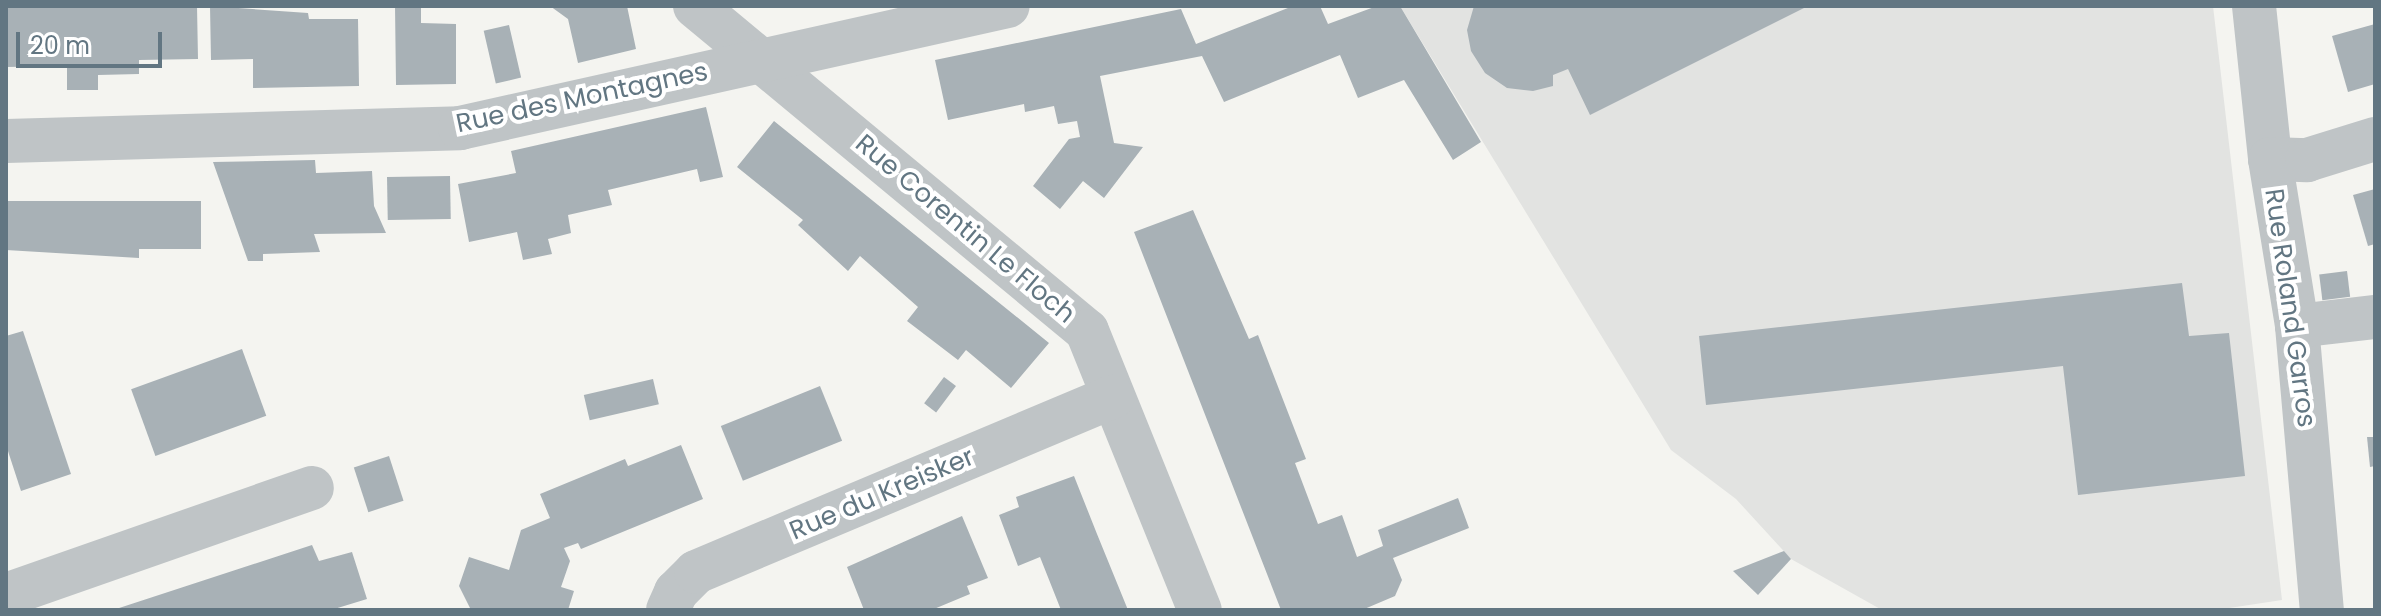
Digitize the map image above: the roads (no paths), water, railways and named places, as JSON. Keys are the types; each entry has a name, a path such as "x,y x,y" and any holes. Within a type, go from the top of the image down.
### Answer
{"street":[{"name":"Rue Corentin Le Floch","path":"695,6 1087,331 1200,610"},
{"name":"Rue des Montagnes","path":"6,141 460,128 759,58 1008,6"},
{"name":"Rue Roland Garros","path":"2254,6 2270,159 2297,326 2322,610"},
{"path":"2270,159 2307,160 2375,139"},
{"path":"2297,326 2375,317"},
{"name":"Rue du Kreisker","path":"668,610 676,592 696,572 1113,397"},
{"path":"6,595 312,488"}]}
